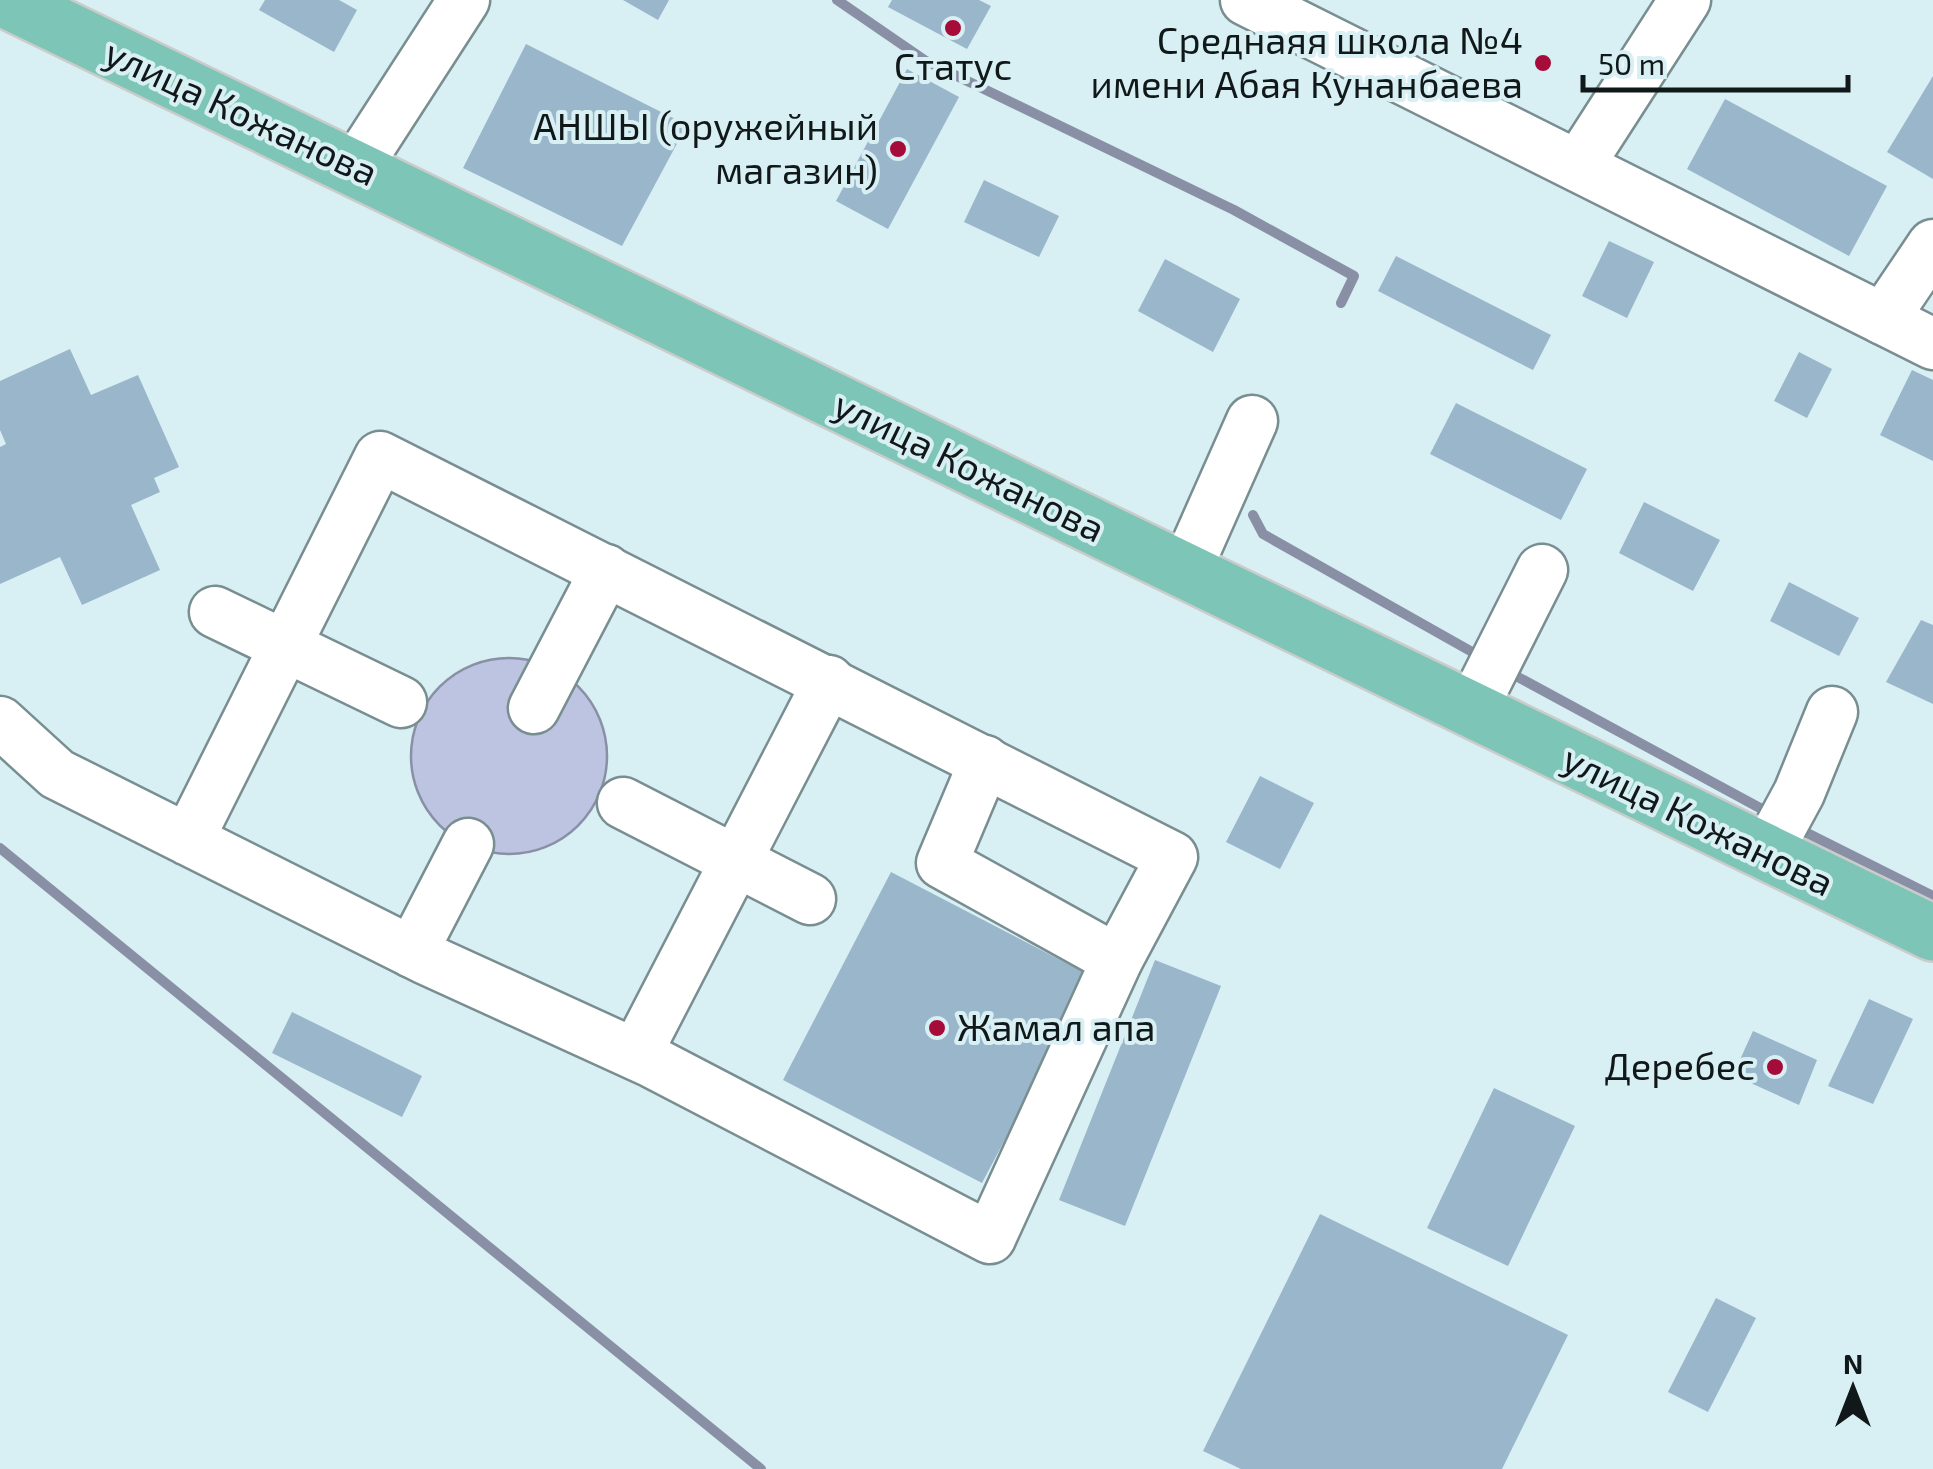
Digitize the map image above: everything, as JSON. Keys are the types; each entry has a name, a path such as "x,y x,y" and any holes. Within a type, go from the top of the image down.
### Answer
{"main road":[{"name":"улица Кожанова","path":"6,0 1933,933"}],"street":[{"path":"356,167 464,0"},
{"path":"1246,0 1933,344"},
{"path":"1578,166 1685,0"},
{"path":"1884,319 1933,245"},
{"path":"1184,572 1252,421"},
{"path":"0,722 57,774 188,840 412,952 636,1054 990,1238 1116,960 1172,857 380,457 188,840"},
{"path":"534,708 606,570"},
{"path":"1471,712 1542,570"},
{"path":"214,612 401,702"},
{"path":"636,1054 829,681"},
{"path":"1766,854 1799,793 1832,712"},
{"path":"984,761 942,863 1116,960"},
{"path":"624,803 810,899"},
{"path":"412,952 468,844"}],"water":[{"path":"509,658 547,665 578,687 600,718 607,756 600,794 578,825 547,847 509,854 471,847 440,825 418,794 411,756 418,718 440,687 471,665"}],"building":[{"path":"265,0 339,0 357,10 334,52 259,10"},
{"path":"623,0 669,0 658,20"},
{"name":"Статус","path":"892,0 979,0 991,6 967,49 888,7"},
{"path":"526,44 687,125 622,246 463,168"},
{"name":"АНШЫ (оружейный магазин)","path":"907,69 959,97 888,229 836,201"},
{"path":"1933,76 1933,179 1887,152"},
{"path":"1725,99 1887,186 1849,256 1687,169"},
{"path":"984,180 1059,216 1039,257 964,222"},
{"path":"1609,241 1654,262 1627,318 1582,296"},
{"path":"1396,256 1551,335 1533,370 1378,291"},
{"path":"1165,259 1240,299 1213,352 1138,311"},
{"path":"70,349 91,395 138,375 179,467 154,478 160,492 131,505 160,570 82,605 60,557 0,584 0,447 6,444 0,430 0,381"},
{"path":"1799,352 1832,369 1807,418 1774,401"},
{"path":"1912,370 1933,380 1933,461 1880,435"},
{"path":"1456,403 1587,469 1561,520 1430,454"},
{"path":"1644,502 1720,540 1693,591 1619,553"},
{"path":"1789,582 1859,618 1839,656 1770,621"},
{"path":"1921,620 1933,625 1933,704 1886,682"},
{"path":"1260,776 1314,803 1280,869 1226,842"},
{"name":"Жамал апа","path":"891,872 1091,976 982,1183 783,1080"},
{"path":"1155,960 1221,986 1125,1226 1059,1200"},
{"path":"1869,999 1913,1019 1873,1104 1828,1086"},
{"path":"292,1012 422,1076 402,1117 272,1053"},
{"name":"Деребес","path":"1753,1031 1817,1060 1799,1105 1733,1075"},
{"path":"1494,1088 1575,1126 1508,1266 1427,1228"},
{"path":"1320,1214 1568,1335 1502,1469 1241,1469 1203,1451"},
{"path":"1716,1298 1756,1318 1708,1412 1668,1392"}],"waterway":[{"path":"837,0 926,61 1234,210 1354,276 1341,303"},
{"path":"1253,515 1263,534 1481,657"},
{"path":"1505,670 1771,814"},
{"path":"1795,827 1933,896"},
{"path":"0,848 761,1469"}],"place":[{"name":"Статус","path":"953,28"},
{"name":"Среднаяя школа №4 имени Абая Кунанбаева","path":"1543,63"},
{"name":"АНШЫ (оружейный магазин)","path":"898,149"},
{"name":"Жамал апа","path":"937,1028"},
{"name":"Деребес","path":"1775,1067"}]}
